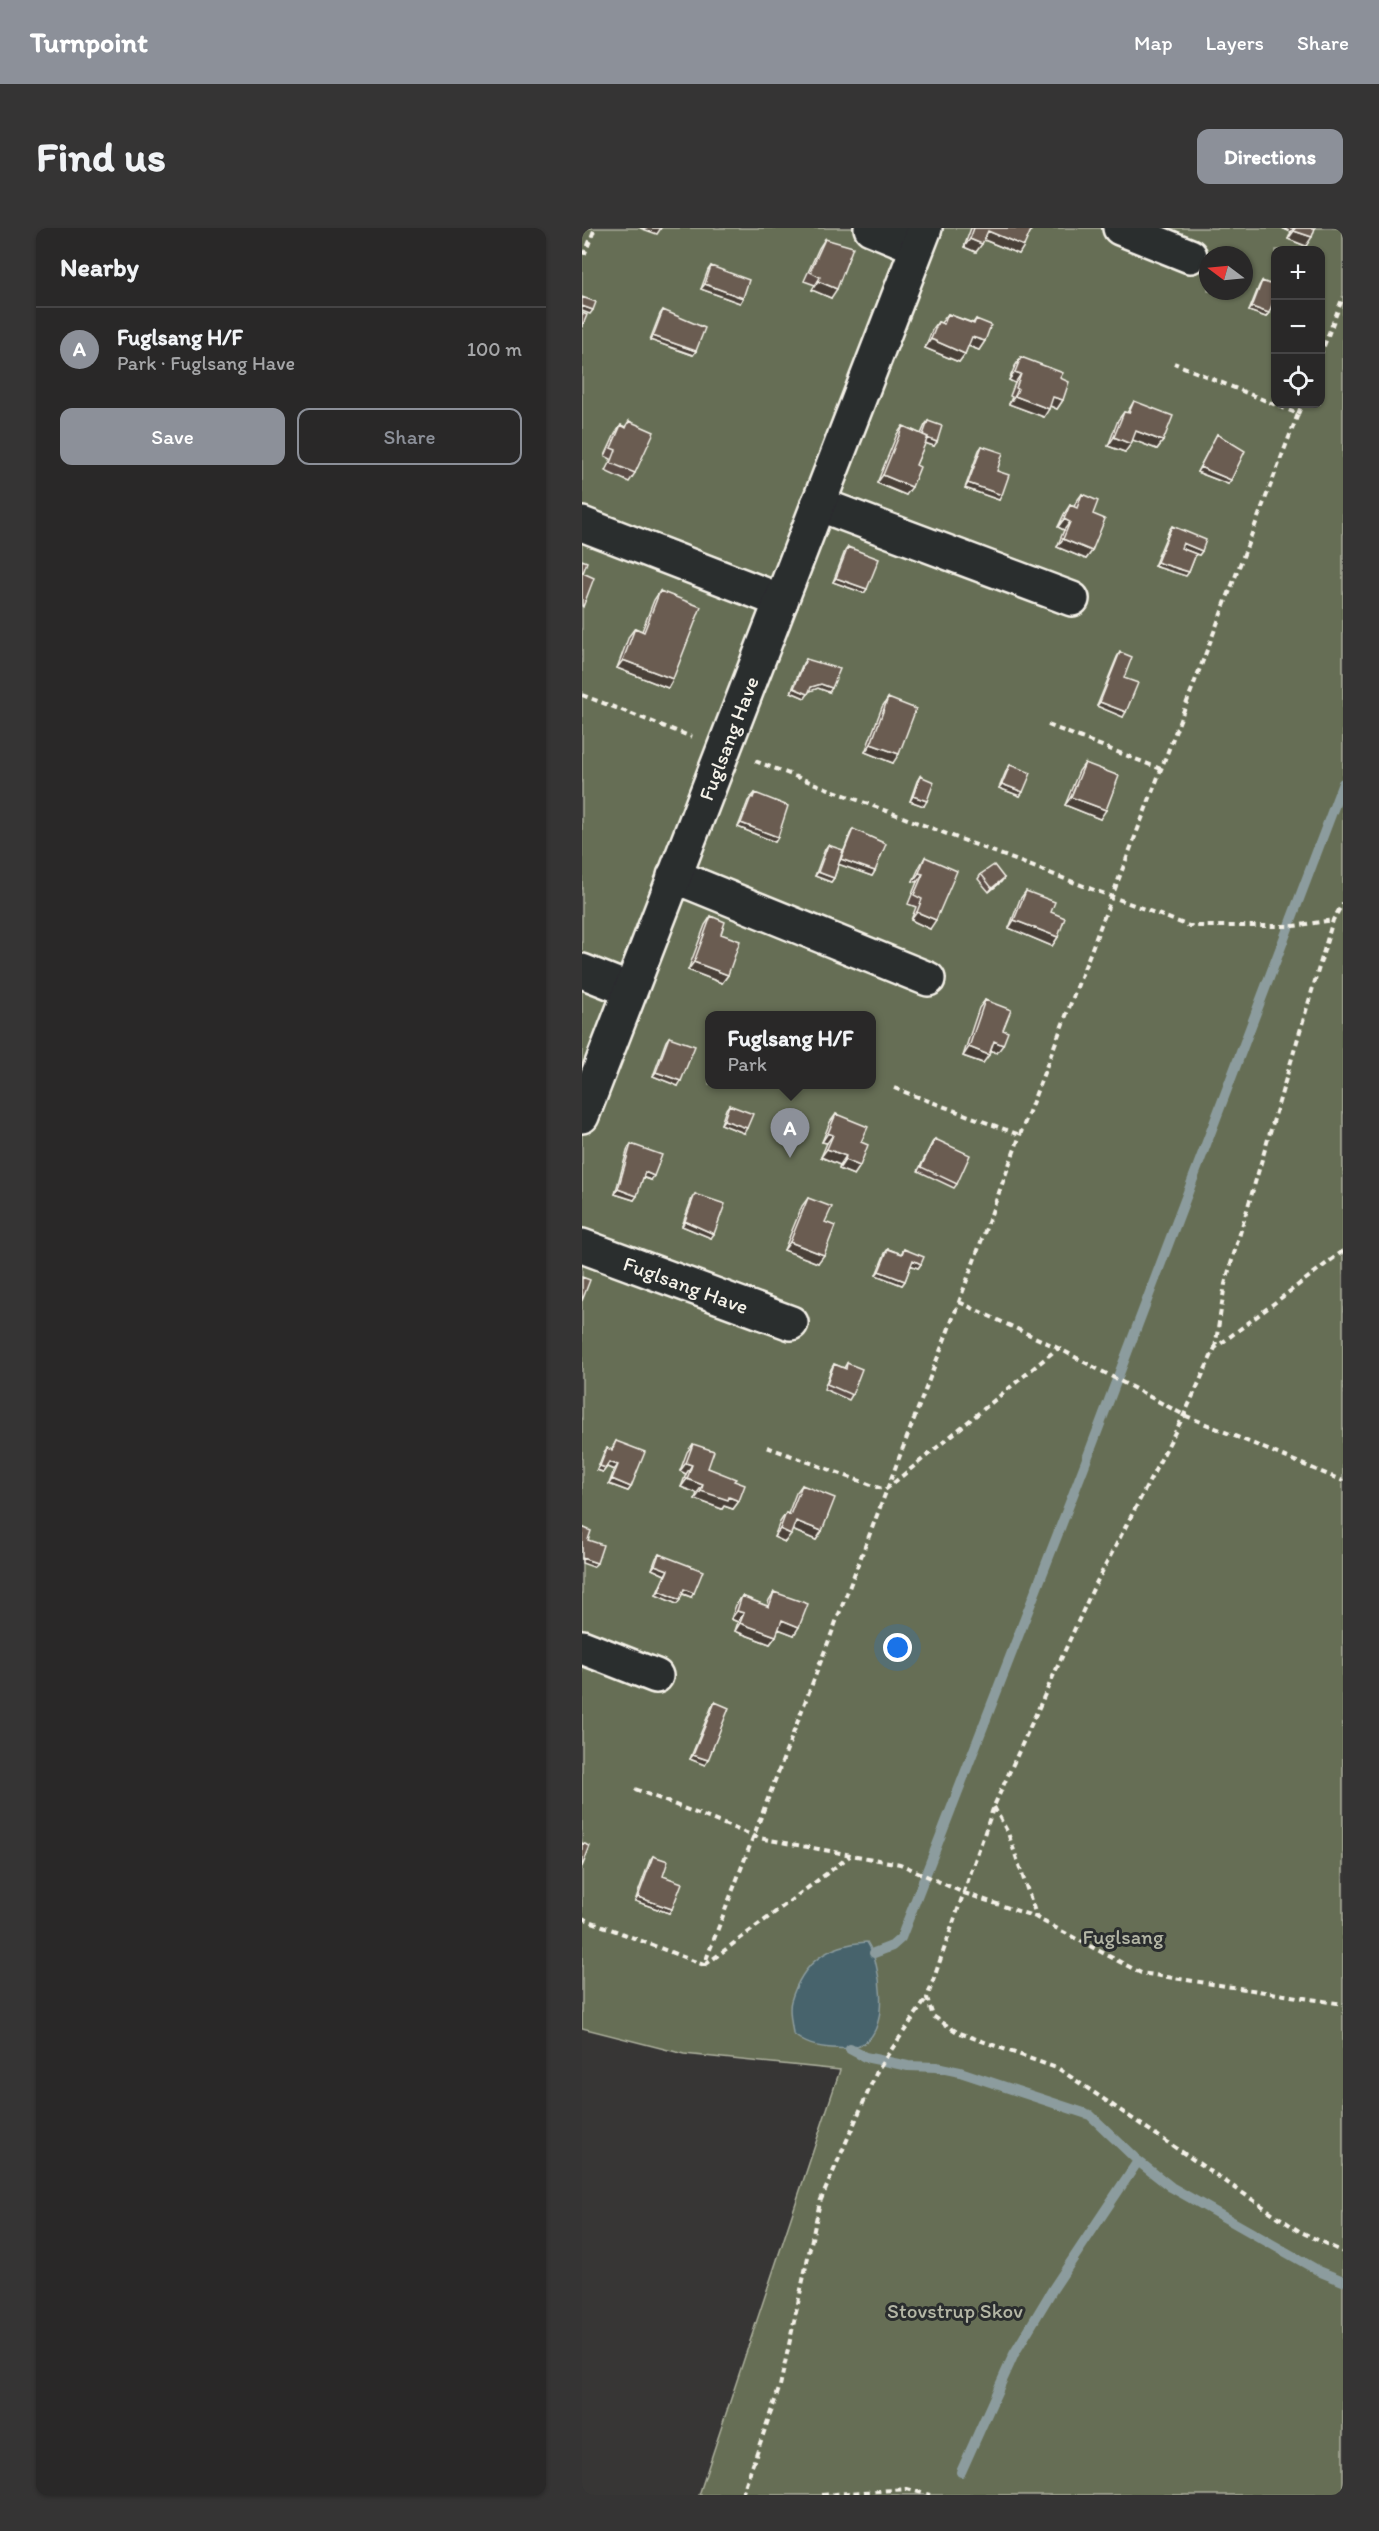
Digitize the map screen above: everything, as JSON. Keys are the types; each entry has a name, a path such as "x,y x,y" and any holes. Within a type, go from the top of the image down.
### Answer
{"street":[{"name":"Fuglsang Have","path":"582,1116 921,238 871,228"},
{"path":"1120,228 1190,256"},
{"path":"818,504 1072,599"},
{"path":"582,524 781,601"},
{"path":"674,876 928,979"},
{"path":"582,971 630,990"},
{"name":"Fuglsang Have","path":"582,1246 791,1323"},
{"path":"582,1647 656,1676"}],"path":[{"path":"582,252 585,253 595,228"},
{"path":"1321,354 1343,297"},
{"path":"1174,363 1298,414"},
{"path":"704,1965 1300,408"},
{"path":"582,695 1189,926 1294,926 1333,920"},
{"path":"1048,725 1161,769"},
{"path":"742,2495 780,2386 820,2202 878,2069 927,1998 994,1806 1092,1591 1184,1415 1215,1348 1225,1284 1333,920 1343,903"},
{"path":"894,1088 1020,1135"},
{"path":"1215,1348 1343,1251"},
{"path":"959,1302 1058,1348 1184,1415 1343,1481"},
{"path":"885,1490 1058,1348"},
{"path":"767,1447 885,1490"},
{"path":"635,1789 755,1835 850,1856 900,1864 964,1893 1037,1918 1141,1972 1343,2004"},
{"path":"994,1806 1008,1833 1037,1918"},
{"path":"704,1965 850,1856"},
{"path":"582,1918 704,1965"},
{"path":"927,1998 933,2016 957,2032 1059,2069 1299,2231 1343,2252"},
{"path":"822,2495 907,2489 930,2495"}],"green space":[{"path":"582,228 1343,228 1343,2495 699,2495 840,2070 684,2054 582,2028"}],"water":[{"path":"867,1942 876,1965 880,1995 880,2010 872,2035 860,2045 826,2048 806,2043 793,2034 790,2005 802,1975 829,1951"}],"building":[{"path":"974,228 1032,228 1024,246 988,231 982,244 970,239"},
{"path":"1295,228 1315,228 1312,237 1294,231"},
{"path":"825,239 853,247 837,289 818,281 820,277 810,272"},
{"path":"711,266 749,280 743,298 705,284"},
{"path":"1262,281 1271,284 1269,313 1252,307"},
{"path":"582,297 596,302 593,310 582,306"},
{"path":"663,310 705,328 696,351 653,336"},
{"path":"582,313 587,315 582,327"},
{"path":"948,314 974,324 976,319 991,325 985,341 972,337 965,354 931,339 938,322 944,324"},
{"path":"1021,357 1063,373 1060,378 1069,382 1063,400 1053,397 1049,409 1015,396 1021,374 1015,372"},
{"path":"1134,401 1173,416 1163,441 1136,431 1131,444 1114,437 1124,412 1129,413"},
{"path":"629,421 654,432 635,473 611,463 616,450 611,448 621,425 626,428"},
{"path":"928,421 942,426 937,442 923,435"},
{"path":"903,426 928,437 916,465 920,467 912,487 883,475"},
{"path":"1217,434 1245,451 1231,480 1200,467"},
{"path":"982,446 1003,453 997,471 1009,475 1002,495 968,483"},
{"path":"1082,494 1098,501 1093,514 1105,519 1092,551 1063,539 1070,522 1064,519 1070,505 1077,508"},
{"path":"1172,526 1206,540 1202,551 1183,543 1181,548 1196,554 1189,572 1157,562"},
{"path":"848,547 879,559 867,589 836,578"},
{"path":"582,560 587,562 583,573 594,578 583,607 582,606"},
{"path":"660,591 701,607 673,679 623,660 635,628 644,632"},
{"path":"1120,652 1132,657 1124,678 1138,683 1126,712 1100,702"},
{"path":"806,659 840,669 832,688 821,684 811,687 808,694 794,688"},
{"path":"888,698 916,709 899,754 871,744"},
{"path":"1085,763 1119,776 1106,810 1071,797"},
{"path":"1010,765 1031,773 1023,792 1002,784"},
{"path":"920,776 934,782 927,801 913,796"},
{"path":"755,793 788,806 778,837 741,823 751,797 753,798"},
{"path":"853,829 886,844 875,871 841,859"},
{"path":"828,845 843,850 834,878 818,872"},
{"path":"925,857 957,871 936,920 917,912 922,899 914,895 923,874 919,873"},
{"path":"994,865 1004,878 992,888 981,874"},
{"path":"1026,891 1055,902 1051,912 1065,918 1058,937 1014,920"},
{"path":"711,916 725,922 721,934 740,941 728,975 694,962"},
{"path":"985,1000 1011,1010 1003,1030 1008,1032 1003,1045 994,1041 989,1055 969,1047"},
{"path":"669,1037 695,1046 681,1081 656,1072"},
{"path":"729,1105 753,1114 747,1128 724,1120"},
{"path":"836,1114 868,1127 861,1142 868,1145 860,1166 845,1160 846,1156 827,1149 833,1135 828,1133"},
{"path":"935,1139 970,1155 957,1184 921,1167"},
{"path":"631,1144 662,1155 654,1176 645,1172 637,1196 618,1189"},
{"path":"695,1194 725,1204 714,1234 685,1221"},
{"path":"808,1198 832,1207 825,1222 835,1226 824,1255 790,1242"},
{"path":"888,1249 902,1254 904,1249 924,1257 921,1264 913,1260 905,1281 879,1271"},
{"path":"582,1277 590,1280 582,1301"},
{"path":"847,1363 862,1369 852,1395 827,1384 834,1364 846,1369"},
{"path":"616,1441 645,1452 631,1487 612,1479 618,1465 609,1462 606,1468 600,1466 607,1448 612,1450"},
{"path":"693,1444 714,1451 708,1468 745,1485 739,1501 729,1497 728,1500 701,1491 703,1485 687,1479 692,1465 686,1463"},
{"path":"802,1485 835,1498 822,1531 796,1521 791,1534 780,1529 786,1513 790,1515"},
{"path":"582,1527 591,1531 588,1540 603,1545 597,1563 582,1558"},
{"path":"659,1554 703,1571 694,1593 684,1589 680,1600 659,1591 668,1570 655,1565"},
{"path":"774,1592 808,1604 799,1627 782,1620 776,1636 740,1623 744,1613 737,1611 742,1596 769,1607"},
{"path":"715,1702 729,1708 708,1760 693,1755"},
{"path":"582,1843 590,1846 582,1867"},
{"path":"653,1856 668,1861 663,1876 682,1883 672,1909 638,1897"}],"waterway":[{"path":"874,1953 892,1946 901,1938 1083,1469 1343,783"},
{"path":"850,2049 865,2057 908,2066 936,2067 960,2072 1090,2115 1138,2161 1171,2187 1321,2272 1343,2281"},
{"path":"961,2472 1014,2354 1053,2289 1138,2161"}],"place":[{"name":"Fuglsang H/F","path":"790,1158"}],"park label":[{"name":"Fuglsang","path":"1123,1936"},
{"name":"Stovstrup Skov","path":"955,2310"}]}
